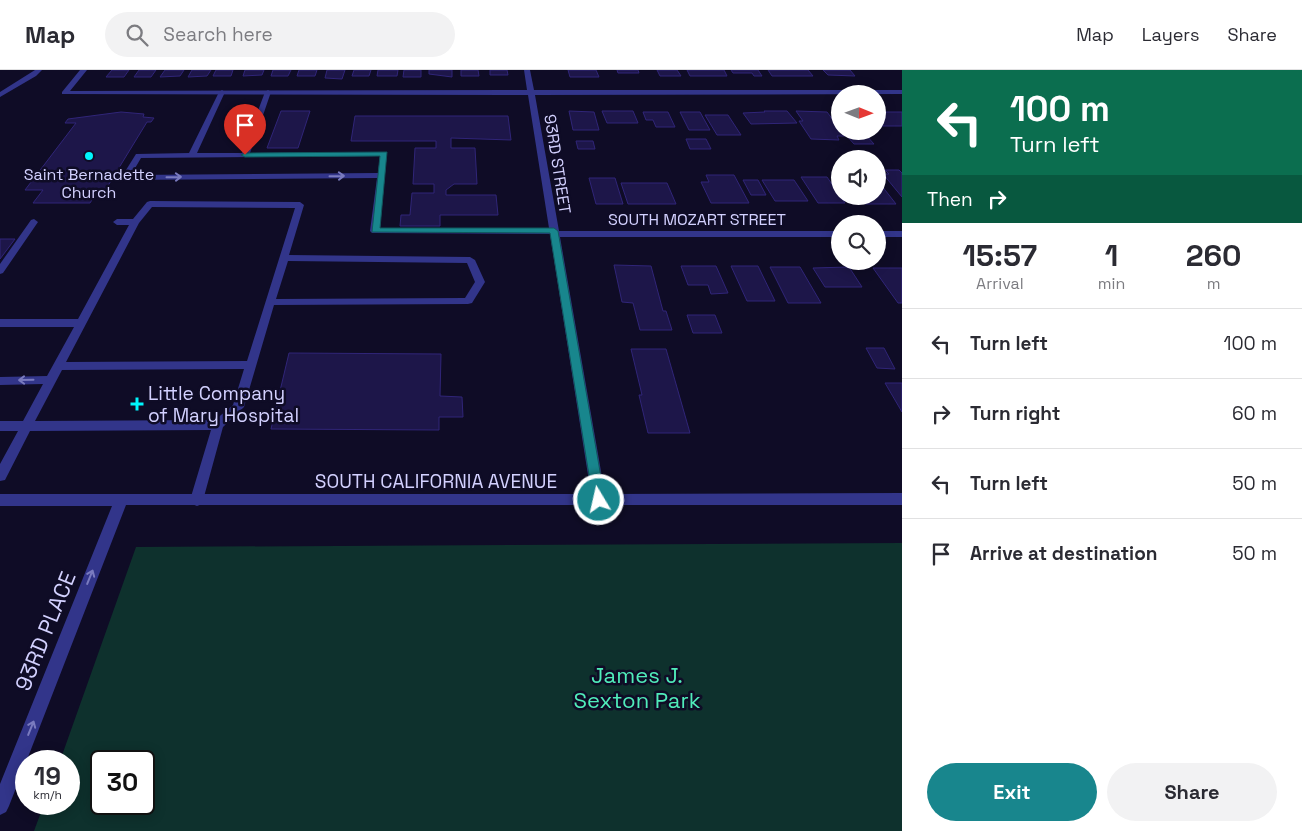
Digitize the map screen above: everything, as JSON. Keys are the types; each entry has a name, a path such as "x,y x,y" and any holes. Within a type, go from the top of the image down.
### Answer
{"street":[{"path":"0,95 34,75 39,70"},
{"path":"84,70 64,92 902,92"},
{"name":"93RD STREET","path":"527,70 599,500"},
{"path":"192,155 222,92"},
{"path":"245,155 268,92"},
{"path":"384,154 382,175 125,178 139,156 192,155 245,155 384,154"},
{"name":"SOUTH MOZART STREET","path":"382,175 375,230 831,234"},
{"path":"0,476 135,222 150,204 300,205 238,407 218,425 197,500"},
{"path":"0,271 34,222"},
{"path":"117,222 135,222"},
{"path":"886,234 902,234"},
{"path":"270,302 468,301 480,282 470,260 283,258"},
{"path":"0,323 81,323"},
{"path":"58,366 251,365"},
{"path":"0,381 51,380"},
{"path":"0,426 218,425"},
{"name":"SOUTH CALIFORNIA AVENUE","path":"0,500 902,499"},
{"name":"93RD PLACE","path":"0,806 120,500"}],"green space":[{"name":"James J. Sexton Park","path":"902,543 902,831 34,831 40,815 80,815 80,750 64,750 136,547"}],"building":[{"path":"112,70 129,70 124,77 106,77"},
{"path":"139,70 156,70 151,77 134,77"},
{"path":"165,70 184,70 180,76 160,77"},
{"path":"192,70 211,70 207,76 188,77"},
{"path":"216,70 233,70 231,76 213,76"},
{"path":"245,70 264,70 262,75 243,76"},
{"path":"273,70 291,70 288,76 271,76"},
{"path":"299,70 317,70 315,76 297,76"},
{"path":"327,70 345,70 342,79 325,78"},
{"path":"354,70 371,70 369,76 352,76"},
{"path":"378,70 398,70 397,76 377,76"},
{"path":"404,70 421,70 421,77 403,77"},
{"path":"429,70 452,70 452,77 429,74"},
{"path":"461,70 478,70 479,76 461,76"},
{"path":"490,70 507,70 508,75 490,75"},
{"path":"568,70 596,70 599,77 570,77"},
{"path":"617,70 638,70 639,73 618,73"},
{"path":"657,70 677,70 681,76 660,76"},
{"path":"687,70 724,70 727,76 690,76"},
{"path":"731,70 758,70 762,76 754,76 752,73 733,73"},
{"path":"768,70 808,70 813,76 772,76"},
{"path":"823,70 850,70 855,76 828,75"},
{"path":"281,111 310,111 298,148 267,148"},
{"path":"569,111 594,112 599,130 573,130"},
{"path":"602,111 633,111 638,123 607,123"},
{"path":"787,111 797,123 751,124 743,113"},
{"path":"796,111 827,112 831,117 831,140 811,139 799,121 803,121"},
{"name":"Saint Bernadette Church","path":"121,112 144,114 143,117 154,118 151,122 147,122 106,189 99,189 90,203 33,203 43,190 25,190 76,123 65,123 68,119"},
{"path":"643,112 668,112 675,127 656,127 653,120 646,120"},
{"path":"680,112 700,112 710,130 689,130"},
{"path":"886,112 902,112 902,126 886,126"},
{"path":"705,115 728,115 741,135 717,135"},
{"path":"355,116 508,116 511,140 451,138 451,148 475,148 477,184 454,184 446,190 446,195 496,195 498,215 440,215 440,226 400,226 401,215 410,215 412,193 434,193 434,184 413,184 415,148 436,148 436,141 351,141"},
{"path":"686,139 706,139 711,149 690,149"},
{"path":"850,140 870,140 874,144 854,144"},
{"path":"576,141 593,141 595,149 578,149"},
{"path":"886,170 899,170 902,173 902,197 886,178 886,174 889,174"},
{"path":"706,175 734,175 749,203 711,203 701,182 709,182"},
{"path":"801,177 827,177 831,183 831,203 818,203"},
{"path":"589,178 615,178 623,204 596,204"},
{"path":"743,180 758,180 766,195 751,195"},
{"path":"762,180 794,180 808,201 775,201"},
{"path":"621,183 667,183 676,204 628,204"},
{"path":"886,191 896,204 886,204"},
{"path":"0,239 15,239 0,259"},
{"path":"614,265 651,266 663,311 666,311 672,330 640,330 633,303 622,302"},
{"path":"681,266 716,266 728,293 711,294 708,285 688,285"},
{"path":"731,266 758,266 775,301 747,301"},
{"path":"770,267 800,267 821,303 788,303"},
{"path":"813,268 851,270 862,287 825,287"},
{"path":"902,268 902,303 898,303 874,270"},
{"path":"687,315 715,315 722,333 693,333"},
{"path":"866,348 884,348 895,369 877,368"},
{"path":"631,349 666,349 690,433 648,433 639,395 642,395"},
{"path":"289,353 441,354 440,396 462,397 463,417 439,417 439,430 271,429"},
{"path":"885,383 902,383 902,412"}],"place":[{"name":"Saint Bernadette Church","path":"89,156"},
{"name":"Little Company of Mary Hospital","path":"137,404"}],"route":[{"path":"245,155 384,154 375,230 554,231 599,500"}]}
